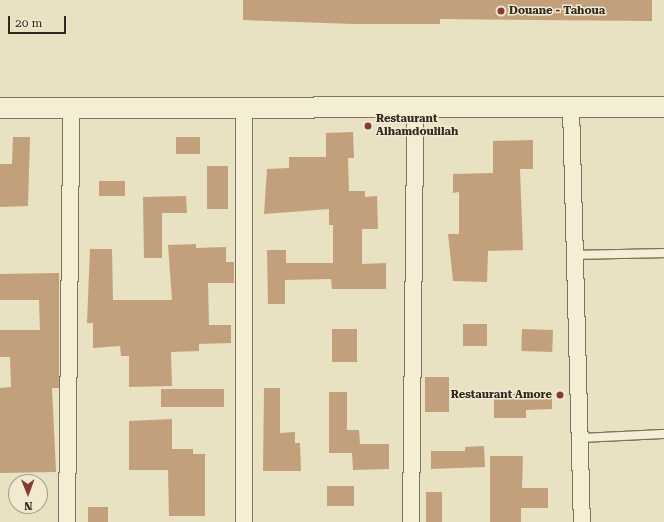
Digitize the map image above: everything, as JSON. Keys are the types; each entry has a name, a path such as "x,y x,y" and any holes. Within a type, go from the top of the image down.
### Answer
{"street":[{"path":"571,107 582,522"},
{"path":"0,108 664,107"},
{"path":"67,522 71,108"},
{"path":"244,108 244,522"},
{"path":"411,522 415,108"}],"lane":[{"path":"575,255 664,253"},
{"path":"580,438 664,434"}],"building":[{"path":"243,0 652,0 652,21 440,19 440,24 354,24 243,20"},
{"path":"353,132 354,158 348,158 349,191 365,191 365,197 377,196 378,229 362,229 362,264 386,263 386,289 332,289 331,279 285,280 285,304 268,304 267,250 286,250 286,263 333,263 333,225 329,225 329,209 264,214 267,169 289,168 289,157 326,157 326,133"},
{"path":"13,137 30,137 28,206 0,207 0,164 12,164"},
{"path":"176,137 200,137 200,154 176,154"},
{"path":"533,140 533,169 520,169 523,250 488,251 487,282 453,281 448,234 459,234 459,192 453,193 453,174 493,173 493,141"},
{"path":"207,166 228,166 228,209 207,209"},
{"path":"99,181 125,181 125,196 99,196"},
{"path":"186,196 187,213 162,213 162,258 144,258 143,197"},
{"path":"196,244 196,248 226,247 226,262 234,262 234,283 208,283 209,325 231,325 231,343 199,344 199,351 171,352 172,386 129,387 129,356 121,356 120,346 93,348 93,323 87,323 90,249 112,249 113,300 172,300 168,245"},
{"path":"59,273 59,388 52,388 56,472 0,473 0,388 11,387 10,357 0,357 0,330 40,330 39,300 0,300 0,274"},
{"path":"463,324 487,324 487,346 463,346"},
{"path":"332,329 357,329 357,362 332,362"},
{"path":"522,329 553,330 552,352 521,351"},
{"path":"425,377 449,377 449,412 425,412"},
{"path":"264,388 280,388 280,433 295,432 295,443 300,443 301,471 263,471"},
{"path":"161,389 224,389 224,407 161,407"},
{"path":"329,392 347,392 347,430 359,430 360,444 389,444 389,469 353,470 352,453 329,453"},
{"path":"552,393 552,409 526,410 526,418 494,418 494,394"},
{"path":"172,419 172,449 193,449 193,454 205,454 205,516 169,516 168,470 129,470 129,421"},
{"path":"484,446 485,467 431,469 431,451 465,451 465,447"},
{"path":"490,456 523,456 522,488 548,488 548,508 521,508 521,522 490,522"},
{"path":"327,486 354,486 354,506 327,506"},
{"path":"426,492 442,492 442,522 426,522"},
{"path":"88,507 108,507 108,522 88,522"}],"place":[{"name":"Douane - Tahoua","path":"501,11"},
{"name":"Restaurant Alhamdoulilah","path":"368,126"},
{"name":"Restaurant Amore","path":"560,395"}]}
